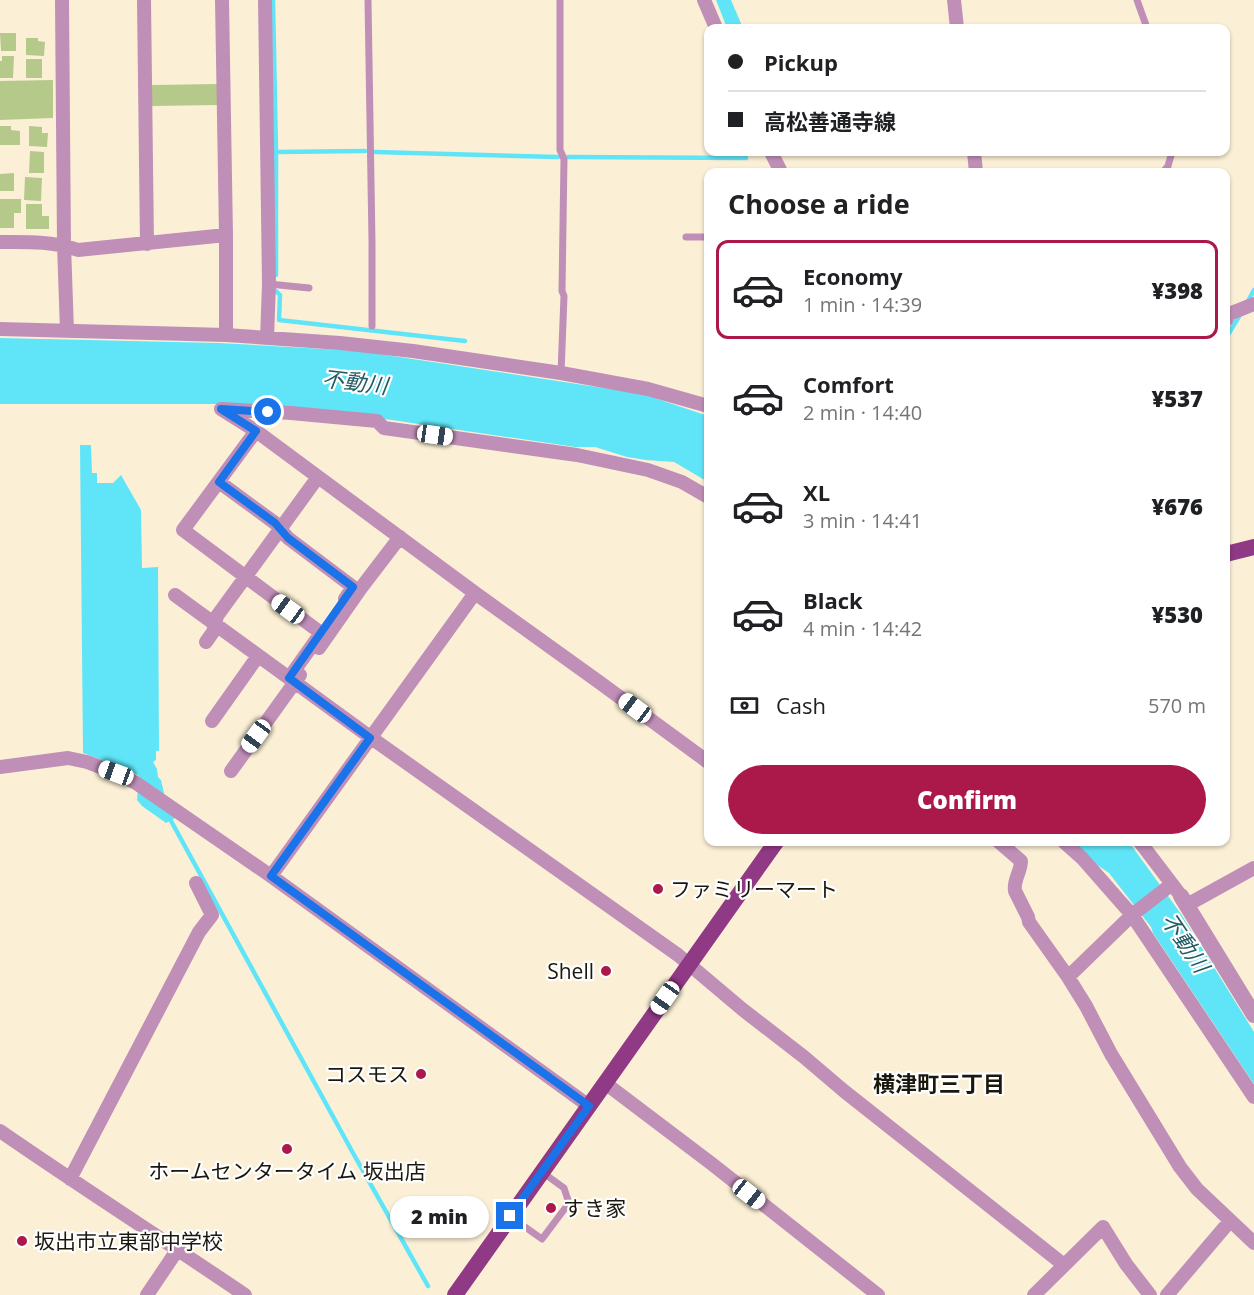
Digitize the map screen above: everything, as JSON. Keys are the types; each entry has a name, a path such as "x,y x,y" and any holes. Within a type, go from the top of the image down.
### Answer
{"main road":[{"path":"1230,553 1254,547"},
{"path":"455,1295 773,846"}],"street":[{"path":"62,0 67,331"},
{"path":"144,0 147,244"},
{"path":"222,0 226,335"},
{"path":"265,0 269,284 267,338"},
{"path":"704,0 714,24"},
{"path":"954,0 957,24"},
{"path":"0,242 48,243 78,250 226,235"},
{"path":"0,329 226,335 340,343 413,351 561,374 648,389 704,405"},
{"path":"704,495 682,482 648,470 577,455 384,428 377,421 221,409 256,431 704,759"},
{"path":"256,431 183,530 321,633"},
{"path":"206,642 213,632 217,616 318,477"},
{"path":"219,482 275,523 288,538 353,587 231,771"},
{"path":"292,680 400,537"},
{"path":"271,876 475,593"},
{"path":"175,595 370,738 678,955 844,1091 1064,1265"},
{"path":"212,721 258,656"},
{"path":"0,767 68,758 87,762 136,783 271,876 589,1106"},
{"path":"1004,846 1021,861 1015,891 1029,922 1086,1006 1122,1072 1180,1167 1197,1189 1254,1243"},
{"path":"1068,846 1135,913 1254,1097"},
{"path":"1143,846 1177,893 1254,1015"},
{"path":"1068,977 1135,913 1177,893 1254,868"},
{"path":"70,1179 199,932 212,915 196,883"},
{"path":"605,1083 878,1295"},
{"path":"0,1131 245,1295"},
{"path":"1167,1295 1230,1221"},
{"path":"1034,1295 1103,1227 1126,1264 1150,1295"},
{"path":"147,1295 178,1249"}],"lane":[{"path":"368,0 372,326"},
{"path":"560,0 560,150 564,159 562,291 564,296 561,374"},
{"path":"1137,0 1146,24"},
{"path":"686,237 704,237"},
{"path":"269,284 309,288"},
{"path":"510,1216 542,1239 569,1203 564,1188 542,1172"}],"green space":[{"path":"0,33 16,33 16,51 1,51"},
{"path":"26,38 38,38 38,41 45,42 44,56 26,55"},
{"path":"2,56 14,56 13,78 0,78"},
{"path":"26,59 42,59 42,78 26,78"},
{"path":"53,80 53,118 0,120 0,81"},
{"path":"218,84 218,105 152,106 152,85"},
{"path":"0,126 11,126 11,130 20,131 20,145 0,145"},
{"path":"29,126 42,127 42,133 48,133 47,147 29,146"},
{"path":"30,151 44,152 44,173 29,173"},
{"path":"14,173 14,191 0,191 0,174"},
{"path":"25,177 42,178 41,201 24,200"},
{"path":"0,199 21,199 21,213 14,213 14,228 0,228"},
{"path":"26,204 42,204 42,216 49,216 49,229 26,229"}],"water":[{"path":"716,0 731,0 741,24 725,24"},
{"name":"不動川","path":"0,338 219,343 360,351 643,394 704,415 704,480 674,462 627,457 595,447 575,447 338,412 228,404 0,404"},
{"path":"80,445 91,445 92,473 97,473 97,483 113,483 121,475 141,510 142,568 158,567 159,751 156,751 156,760 153,762 164,793 161,806 177,817 166,823 137,800 139,776 83,753"},
{"name":"不動川","path":"1075,846 1132,846 1181,914 1254,1032 1254,1084 1151,927 1109,873 1087,858"}],"waterway":[{"path":"273,0 276,275"},
{"path":"276,152 365,151"},
{"path":"375,152 558,157"},
{"path":"568,157 746,158"},
{"path":"1247,303 1254,290"},
{"path":"276,291 280,295 279,320 465,341"},
{"path":"1230,331 1241,313"},
{"path":"168,817 428,1286"}],"place":[{"name":"ファミリーマート","path":"658,889"},
{"name":"Shell","path":"606,971"},
{"name":"コスモス","path":"421,1074"},
{"name":"ホームセンタータイム 坂出店","path":"287,1149"},
{"name":"すき家","path":"551,1208"},
{"name":"坂出市立東部中学校","path":"22,1241"}],"district":[{"name":"横津町三丁目","path":"939,1083"}],"route":[{"path":"268,412 221,409 256,431 219,482 275,523 288,538 353,587 289,678 370,738 271,876 589,1106 510,1216"}]}
